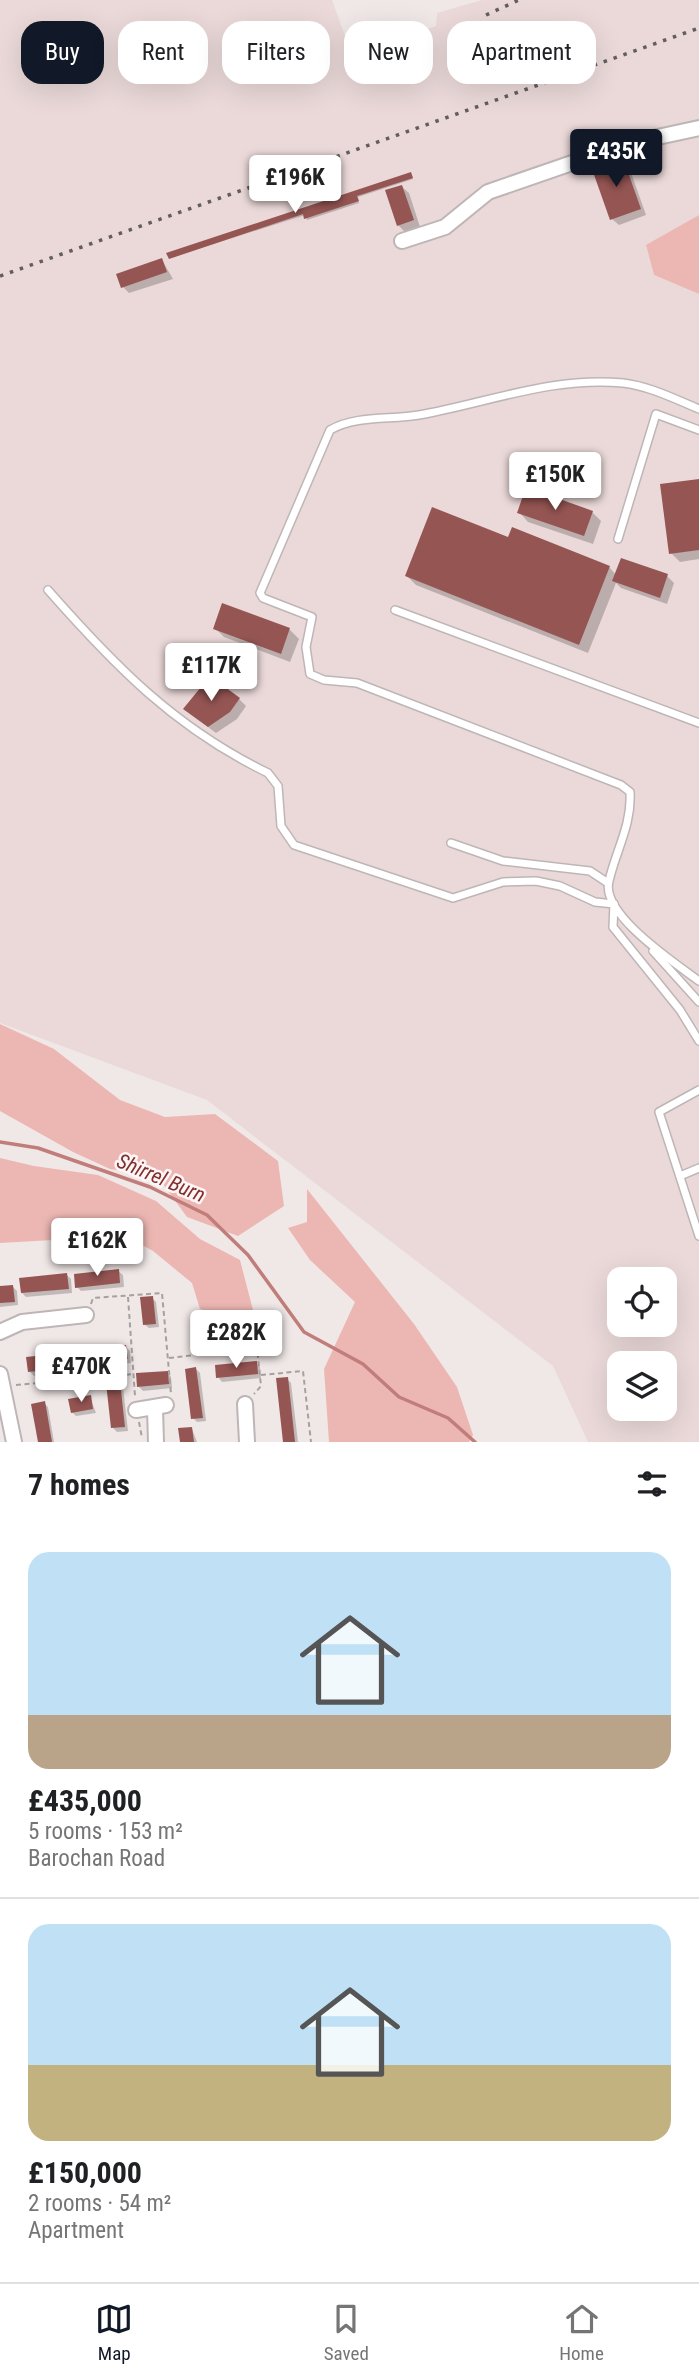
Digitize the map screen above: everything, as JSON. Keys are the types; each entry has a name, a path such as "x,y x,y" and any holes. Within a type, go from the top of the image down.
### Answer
{"street":[{"path":"402,240 445,228 472,202 488,192 630,143 699,128"},
{"path":"0,1332 22,1322 86,1315"},
{"path":"2,1380 15,1442"},
{"path":"245,1404 247,1442"},
{"path":"136,1410 160,1407 156,1442"}],"lane":[{"path":"699,409 657,392 624,383 549,385 418,415 342,423 330,430 260,593 263,598 312,617 306,647 310,674 324,680 357,683 621,785 630,792 631,807 623,843 608,883 608,894 643,940 699,1002"},
{"path":"618,539 656,414 699,430"},
{"path":"48,590 111,662 175,716 268,773 278,786 281,825 294,845 453,898 503,882 536,881 560,886 595,902 614,904"},
{"path":"395,610 699,723"},
{"path":"451,843 503,861 590,871 608,883"},
{"path":"614,904 613,927 680,1010 699,1041"},
{"path":"643,940 699,981"},
{"path":"699,1090 659,1112 699,1236"},
{"path":"680,1176 699,1168"}],"path":[{"path":"86,1315 93,1298 162,1293 171,1399 160,1407"},
{"path":"128,1297 136,1410 143,1442"},
{"path":"168,1358 257,1348 261,1386"},
{"path":"260,1375 303,1371 311,1442"},
{"path":"2,1380 134,1374"}],"shaded area":[{"path":"0,0 332,0 344,33 344,84 433,84 433,27 436,26 437,13 482,0 699,0 699,215 646,246 654,275 699,294 699,1442 588,1442 553,1366 207,1100 0,1023"},
{"path":"699,215 699,294 654,275 646,245"},
{"path":"0,1024 54,1049 120,1100 165,1117 215,1114 278,1161 284,1206 238,1236 187,1217 157,1176 110,1169 73,1152 0,1111"},
{"path":"0,1158 98,1175 156,1201 200,1239 240,1260 254,1314 254,1326 200,1309 192,1283 153,1251 131,1239 106,1237 0,1243"},
{"path":"307,1189 414,1324 457,1387 473,1435 469,1442 329,1442 324,1369 355,1302 310,1260 288,1228 307,1222"}],"building":[{"path":"623,158 641,209 610,220 592,169"},
{"path":"411,172 413,178 357,196 359,201 304,219 303,214 169,259 166,253"},
{"path":"402,185 414,220 397,226 385,190"},
{"path":"162,258 167,272 121,288 116,274"},
{"path":"699,479 699,550 669,554 660,484"},
{"path":"526,487 593,511 584,536 517,513"},
{"path":"432,507 508,537 512,527 610,566 579,645 405,576"},
{"path":"621,558 668,574 660,598 612,581"},
{"path":"222,603 290,628 281,654 213,629"},
{"path":"210,676 240,698 230,712 208,727 183,709"},
{"path":"119,1269 120,1283 75,1288 74,1274"},
{"path":"67,1273 69,1289 21,1293 19,1278"},
{"path":"13,1285 15,1302 0,1303 0,1286"},
{"path":"153,1296 156,1324 143,1325 140,1297"},
{"path":"126,1345 128,1359 83,1364 82,1349"},
{"path":"75,1352 77,1367 28,1372 26,1357"},
{"path":"257,1361 258,1374 216,1378 215,1365"},
{"path":"196,1367 203,1418 191,1419 185,1369"},
{"path":"168,1371 169,1384 137,1387 136,1373"},
{"path":"288,1377 295,1442 283,1442 276,1378"},
{"path":"120,1381 125,1427 111,1428 106,1383"},
{"path":"91,1395 93,1409 71,1413 68,1399"},
{"path":"45,1401 52,1442 38,1442 31,1404"},
{"path":"192,1427 194,1442 180,1442 178,1428"}],"waterway":[{"name":"Shirrel Burn","path":"0,1142 38,1148 150,1187 207,1215 248,1255 304,1332 363,1364 399,1397 448,1418 475,1442"}],"railway":[{"path":"486,15 519,0"},
{"path":"0,276 699,28"}]}
